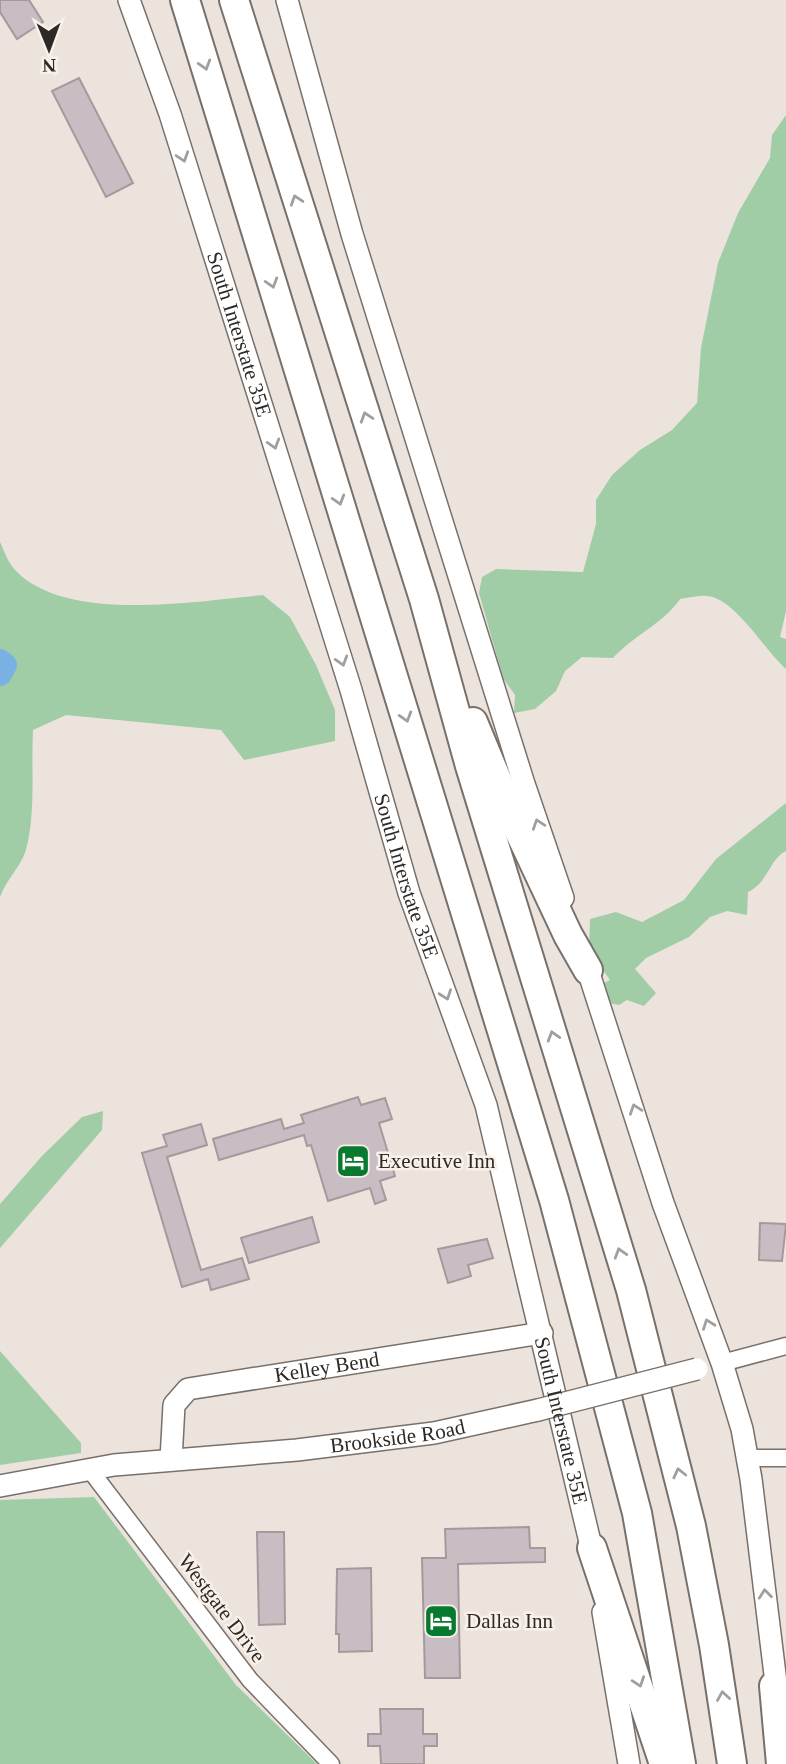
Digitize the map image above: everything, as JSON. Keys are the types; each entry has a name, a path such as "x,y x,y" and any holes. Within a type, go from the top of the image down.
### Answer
{"highway":[{"path":"185,0 557,1213 637,1513 681,1764"},
{"path":"234,0 424,598 470,766 639,1317 691,1526 714,1645 732,1764"},
{"path":"424,598 512,816 588,970"},
{"path":"592,1548 664,1764"},
{"path":"774,1686 781,1764"}],"main road":[{"name":"South Interstate 35E","path":"129,0 170,114 266,418 351,690 409,893 486,1105 592,1548 629,1764"},
{"path":"287,0 352,234 523,784 588,970 663,1203 722,1363 747,1458 777,1633 774,1686 786,1731"},
{"name":"Kelley Bend","path":"171,1460 174,1405 188,1389 541,1333"},
{"name":"Brookside Road","path":"0,1486 90,1470 171,1460 297,1450 434,1433 538,1410 722,1363"}],"street":[{"name":"Brookside Road","path":"722,1363 786,1346"},
{"path":"747,1458 786,1458"},
{"name":"Westgate Drive","path":"90,1470 250,1680 331,1764"}],"green space":[{"path":"786,115 786,611 780,637 786,639 786,669 739,615 718,599 707,596 680,599 665,616 613,658 582,657 565,671 556,691 535,709 514,713 515,695 503,678 479,593 482,577 496,569 583,572 596,524 596,500 612,475 640,450 672,430 697,403 701,348 718,263 738,213 770,158 772,135"},
{"path":"0,542 15,570 38,587 66,598 133,605 263,595 290,617 316,665 335,710 335,741 244,760 221,730 66,715 33,730 29,836 24,856 0,897"},
{"path":"786,803 786,851 776,859 760,883 748,892 747,915 727,911 710,917 689,937 646,958 635,969 656,993 644,1006 627,1000 619,1005 604,1002 600,985 610,980 589,950 590,919 616,912 642,922 684,900 716,859"},
{"path":"103,1111 102,1130 0,1248 0,1204 42,1156 82,1117"},
{"path":"0,1351 81,1443 81,1453 0,1465"},
{"path":"94,1497 236,1685 317,1764 0,1764 0,1500"}],"building":[{"path":"0,0 29,0 43,22 17,39 0,12"},
{"path":"79,78 133,183 106,197 52,91"},
{"name":"Executive Inn","path":"358,1097 361,1105 385,1098 392,1119 379,1123 395,1176 380,1181 386,1200 375,1204 370,1188 328,1201 311,1145 307,1146 304,1135 219,1160 213,1139 281,1119 284,1129 304,1123 301,1115"},
{"path":"201,1124 207,1145 167,1157 201,1270 242,1258 249,1279 211,1290 208,1279 182,1287 142,1153 167,1146 163,1135"},
{"path":"312,1217 319,1242 249,1263 241,1238"},
{"path":"760,1223 786,1224 782,1261 759,1260"},
{"path":"487,1239 493,1258 468,1265 471,1276 448,1283 438,1249"},
{"name":"Dallas Inn","path":"529,1527 530,1548 545,1548 545,1562 458,1564 460,1678 425,1678 422,1558 446,1558 445,1529"},
{"path":"257,1532 284,1532 285,1624 259,1625"},
{"path":"371,1568 372,1651 339,1652 339,1634 336,1634 337,1569"},
{"path":"380,1709 423,1709 423,1734 437,1734 437,1746 424,1746 424,1764 381,1764 380,1746 368,1746 368,1734 381,1734"}],"waterway":[{"path":"0,661 5,665 0,674"}],"place":[{"name":"Executive Inn","path":"353,1161"},
{"name":"Dallas Inn","path":"441,1621"}]}
